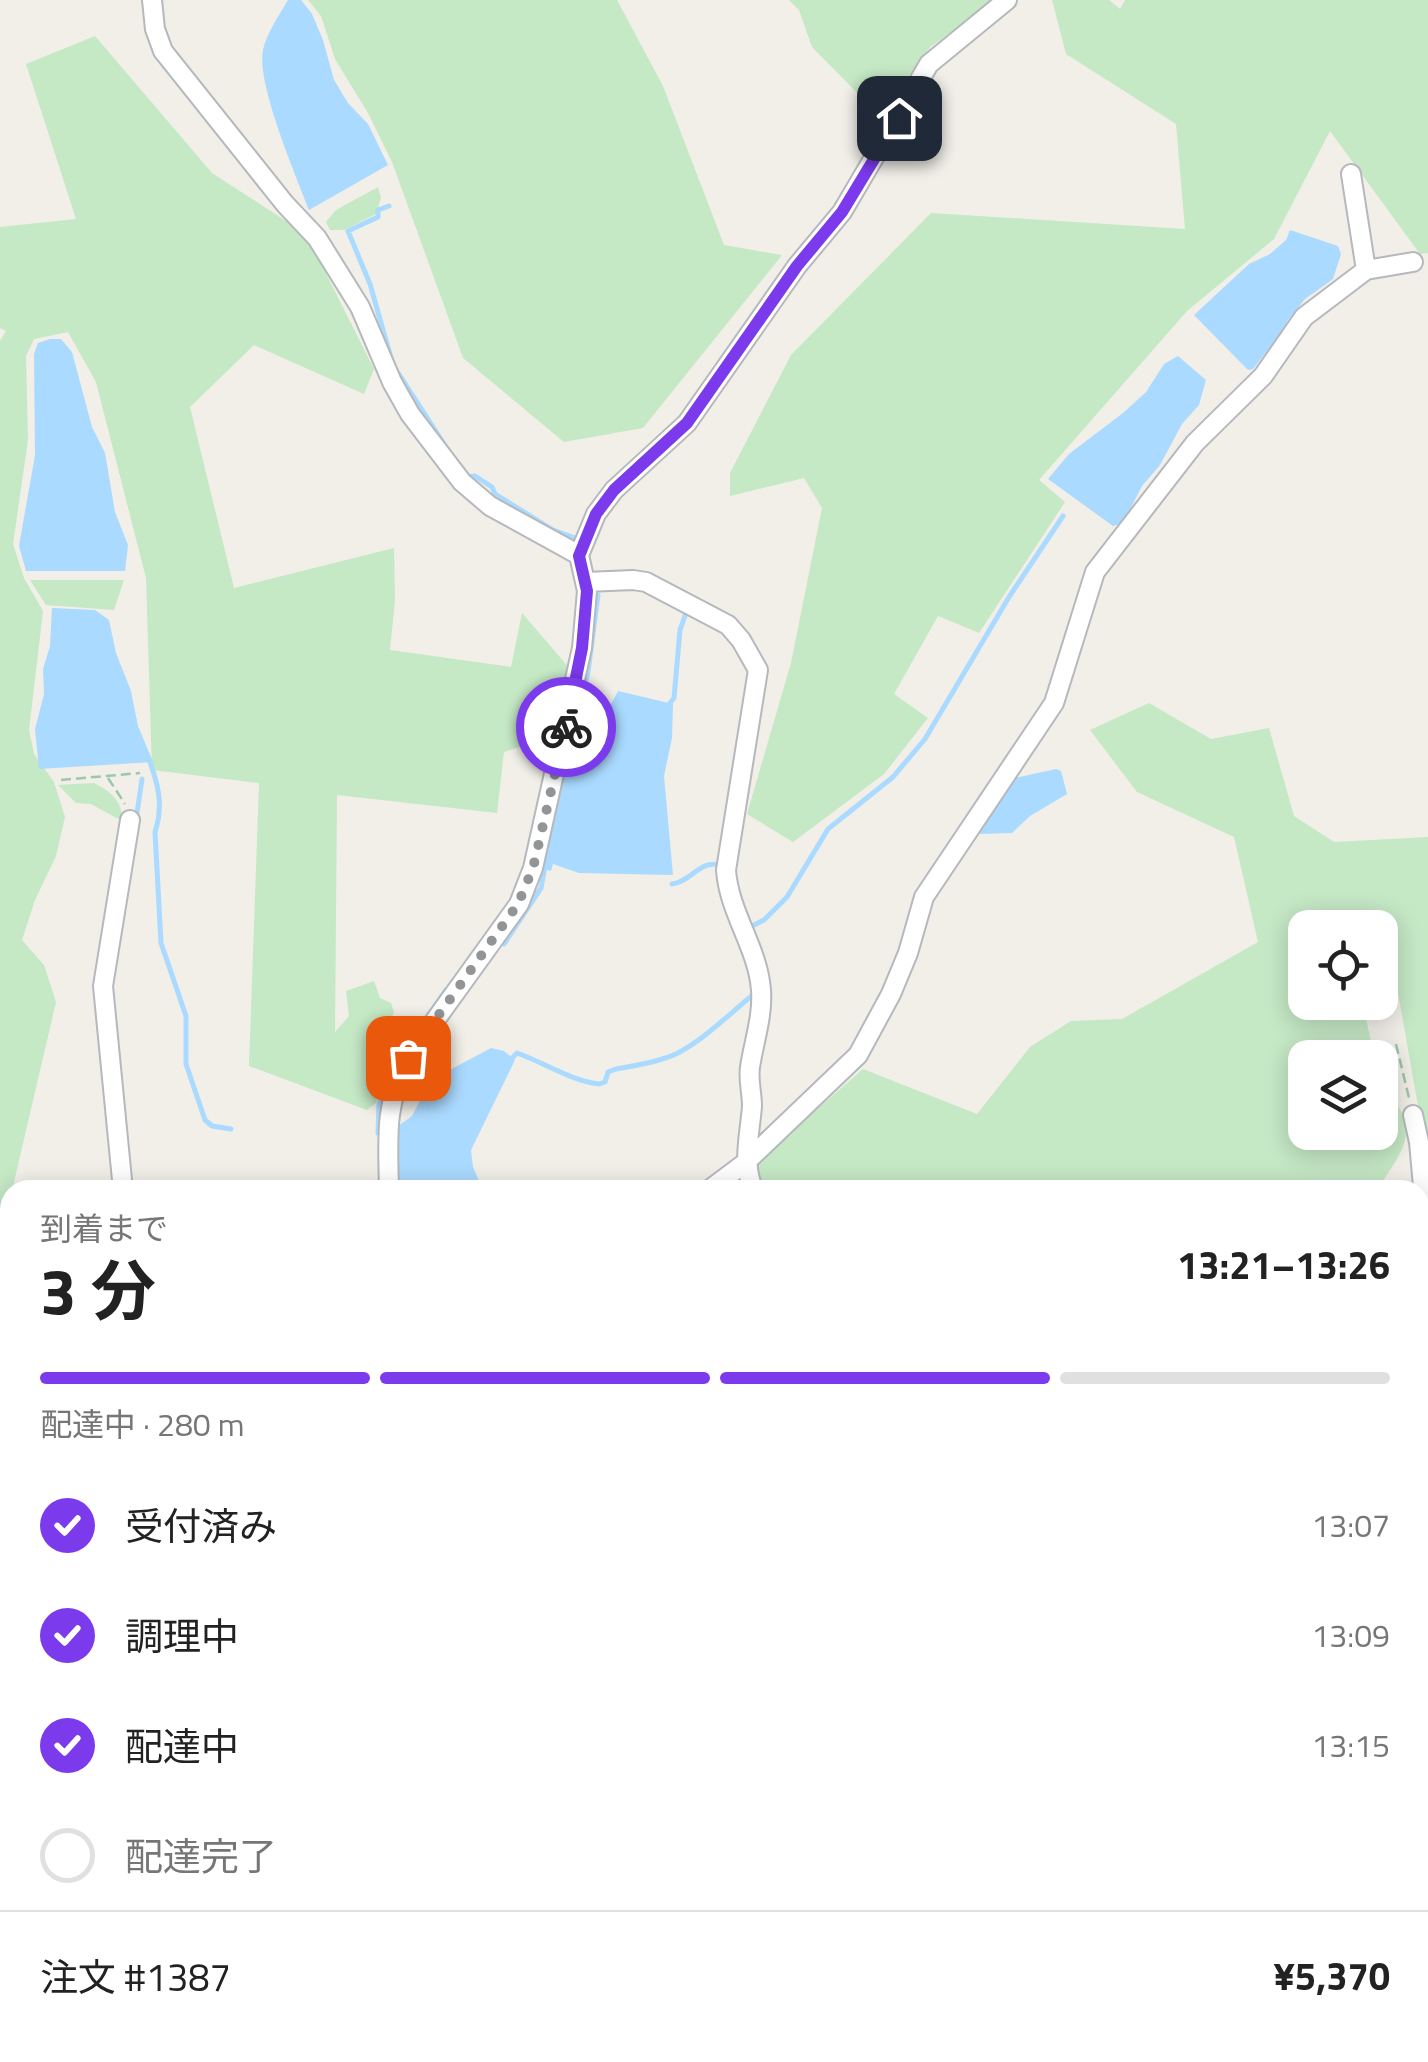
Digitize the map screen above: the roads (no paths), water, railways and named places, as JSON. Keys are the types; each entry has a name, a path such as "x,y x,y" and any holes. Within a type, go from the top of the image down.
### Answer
{"street":[{"path":"152,0 155,30 164,52 317,238 360,307 410,414 462,482 490,506 579,556"},
{"path":"389,1180 386,1129 398,1079 408,1058 518,904 533,868 582,648 586,582 579,556 596,514 614,490 687,423 797,266 842,212 929,64 1007,0"},
{"path":"1351,174 1366,270"},
{"path":"722,1180 858,1055 891,994 924,897 1054,703 1096,572 1194,443 1263,376 1304,317 1366,270 1413,262"},
{"path":"586,582 646,582 728,625 742,640 758,670 726,870 728,890 757,965 761,990 748,1074 752,1102 745,1163 749,1180"},
{"path":"121,1180 102,986 130,820"},
{"path":"1413,1114 1421,1180"}],"water":[{"path":"288,0 301,0 312,14 334,80 368,124 388,165 309,210 279,129 262,65 267,37"},
{"path":"1290,230 1338,246 1341,254 1333,279 1305,299 1288,320 1275,346 1248,370 1194,315 1249,264 1270,254 1286,240"},
{"path":"61,339 72,352 92,427 105,453 115,512 128,545 125,571 26,571 19,546 35,455 34,354 38,343"},
{"path":"1178,356 1206,380 1199,405 1142,486 1123,523 1113,526 1048,479 1069,454 1146,392 1164,364"},
{"path":"52,608 95,610 109,620 138,726 153,762 39,769 35,729 44,694 43,669 50,646"},
{"path":"618,691 673,704 672,738 664,776 673,875 579,873 553,864 551,871 541,868 570,737 597,730"},
{"path":"1061,771 1067,794 1030,816 1012,833 977,834 1015,778"},
{"path":"491,1048 504,1051 515,1060 471,1150 479,1180 396,1180 394,1129 412,1116 431,1080"}],"waterway":[{"path":"389,206 378,210 378,217 348,231 370,284 393,365 446,447"},
{"path":"467,477 475,476 492,487 495,494 553,530 575,538"},
{"path":"752,926 764,920 787,897 828,829 893,777 925,739 1009,597 1063,516"},
{"path":"574,740 598,595"},
{"path":"667,707 674,698 680,630 686,613"},
{"path":"148,757 159,803 155,832 161,943 186,1016 186,1064 205,1120 212,1126 231,1129"},
{"path":"136,820 142,779"},
{"path":"672,884 706,866 719,865"},
{"path":"504,944 541,888 545,866"},
{"path":"721,891 746,960"},
{"path":"428,1016 446,990"},
{"path":"510,1060 517,1053 599,1084 605,1082 608,1072 663,1059 688,1047 754,994 753,990"},
{"path":"381,1133 379,1105 393,1072"}]}
